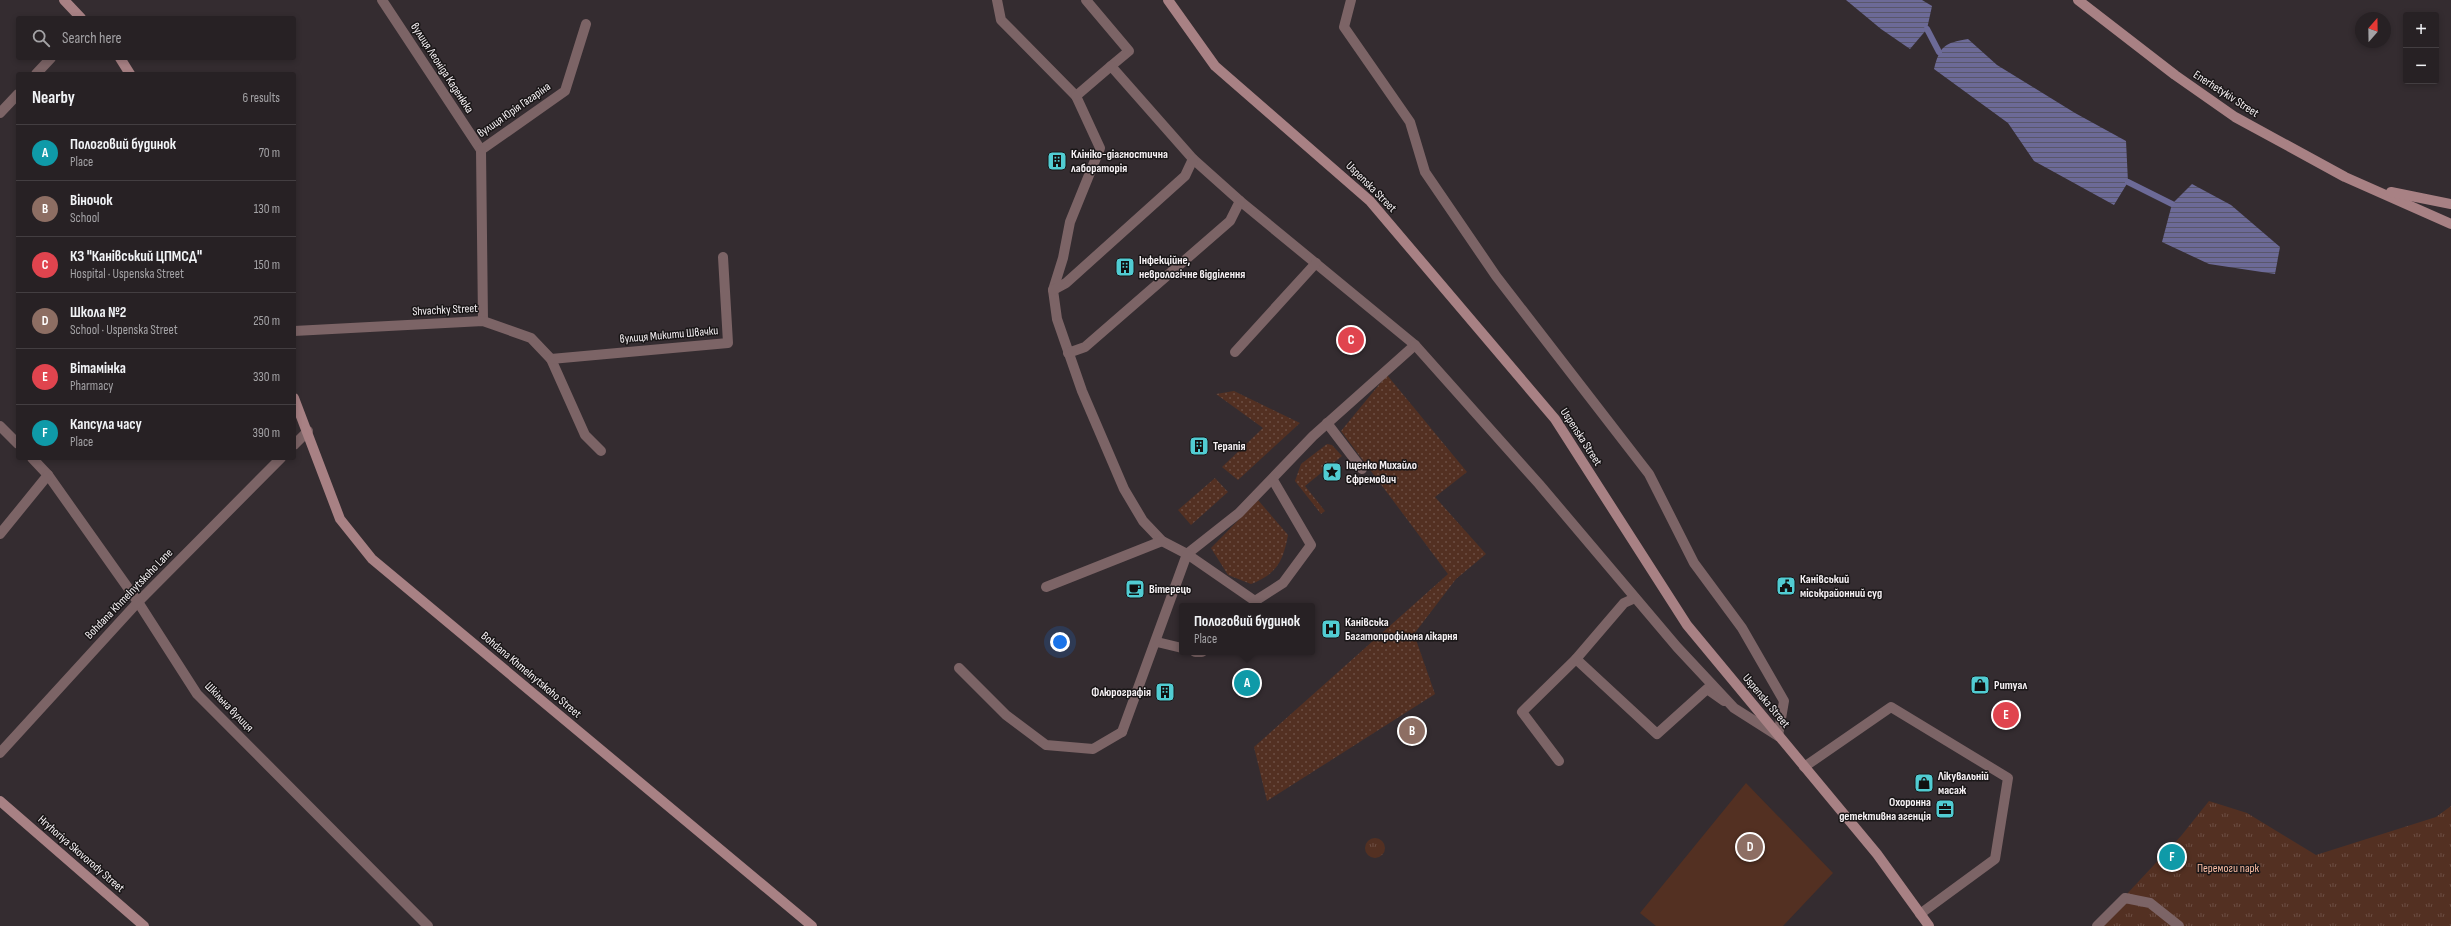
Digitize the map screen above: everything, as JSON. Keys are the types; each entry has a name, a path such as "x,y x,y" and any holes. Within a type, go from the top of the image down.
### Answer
{"street":[{"path":"64,0 79,16"},
{"name":"вулиця Леоніда Каденюка","path":"382,0 481,150"},
{"path":"996,0 1001,20 1076,96 1100,148 1070,222 1063,258 1053,290 1057,319 1068,353 1124,489 1144,521 1162,541 1187,554 1251,603"},
{"path":"1076,96 1129,50 1086,0"},
{"name":"Uspenska Street","path":"1168,0 1215,66 1370,201 1555,419 1687,625 1877,854 1929,926"},
{"path":"1351,0 1344,27 1410,122 1425,172 1496,276 1649,474 1694,563 1742,628 1784,701 1778,736 1707,689 1656,734 1576,658"},
{"name":"Enerhetykiv Street","path":"2083,2 2176,75 2235,117 2345,177 2373,188 2451,224"},
{"name":"вулиця Юрія Гагаріна","path":"481,150 565,91 586,24"},
{"path":"38,72 49,60"},
{"path":"121,60 129,72"},
{"path":"1111,66 1194,159 1240,201 1414,345 1539,484 1677,647 1734,708"},
{"path":"0,113 16,96"},
{"path":"481,150 483,321"},
{"path":"1053,290 1066,283 1185,176 1194,159"},
{"name":"Enerhetykiv Street","path":"2373,188 2451,204"},
{"path":"1068,353 1085,347 1230,221 1240,201"},
{"name":"вулиця Микити Швачки","path":"551,359 728,343 723,257"},
{"path":"1235,352 1316,263"},
{"name":"Shvachky Street","path":"296,331 483,321 531,338 551,359 586,435 601,451"},
{"path":"959,668 1006,715 1046,744 1093,749 1122,732 1157,642 1187,554 1239,513 1273,480 1327,423 1414,345"},
{"name":"Bohdana Khmelnytskoho Street","path":"296,403 308,431 340,519 372,559 812,926"},
{"path":"1327,423 1362,469"},
{"path":"0,426 16,442"},
{"path":"296,443 308,431"},
{"name":"Шкільна вулиця","path":"34,460 48,475 138,602 197,694 428,926"},
{"name":"Bohdana Khmelnytskoho Lane","path":"0,753 138,602 279,460"},
{"path":"0,534 48,475"},
{"path":"1253,603 1283,583 1311,546 1273,480"},
{"path":"1046,587 1162,541"},
{"path":"1559,761 1522,712 1576,658 1624,603 1635,598"},
{"path":"1157,642 1179,647"},
{"path":"1804,767 1891,707 2008,778 1995,859 1920,914"},
{"name":"Hryhoriya Skovorody Street","path":"0,801 144,926"},
{"path":"2097,926 2125,898 2150,903 2179,926"}],"green space":[{"path":"1387,375 1467,472 1435,497 1486,554 1456,579 1414,634 1435,694 1267,801 1254,747 1448,574 1341,431"},
{"path":"1234,391 1300,423 1238,480 1222,467 1263,428 1216,394"},
{"path":"1327,444 1332,445 1342,456 1305,486 1325,511 1321,514 1295,481 1301,464"},
{"path":"1215,478 1228,492 1191,525 1178,510"},
{"path":"1258,500 1288,535 1284,552 1277,566 1267,576 1251,584 1228,575 1211,548"},
{"path":"1746,783 1833,873 1783,926 1656,926 1640,913"},
{"name":"Перемоги парк","path":"2209,801 2247,813 2316,855 2436,817 2451,806 2451,926 2097,926 2181,836"},
{"path":"1375,838 1382,841 1385,848 1382,855 1375,858 1368,855 1365,848 1368,841"}],"shaded area":[{"path":"1846,0 1922,0 1932,6 1927,29 1910,49 1881,29"},
{"path":"1968,39 1997,65 2075,113 2126,141 2128,182 2114,205 2034,161 2008,123 1934,69 1938,55 1944,47 1953,42"},
{"path":"2192,184 2231,205 2280,247 2275,274 2209,264 2162,242 2172,204"}],"waterway":[{"path":"1927,29 1939,52"},
{"path":"2128,182 2172,204"}],"place":[{"name":"Клініко-діагностична лабораторія","path":"1057,161"},
{"name":"Інфекційне, неврологічне відділення","path":"1125,267"},
{"name":"КЗ \"Канівський ЦПМСД\"","path":"1351,340"},
{"name":"Терапія","path":"1199,446"},
{"name":"Іщенко Михайло Єфремович","path":"1332,472"},
{"name":"Канівський міськрайонний суд","path":"1786,586"},
{"name":"Вітерець","path":"1135,589"},
{"name":"Канівська Багатопрофільна лікарня","path":"1331,629"},
{"name":"Пологовий будинок","path":"1247,683"},
{"name":"Ритуал","path":"1980,685"},
{"name":"Флюрографія","path":"1165,692"},
{"name":"Вітамінка","path":"2006,715"},
{"name":"Віночок","path":"1412,731"},
{"name":"Лікувальній масаж","path":"1924,783"},
{"name":"Охоронна детективна агенція","path":"1945,809"},
{"name":"Школа №2","path":"1750,847"},
{"name":"Капсула часу","path":"2172,857"}]}
